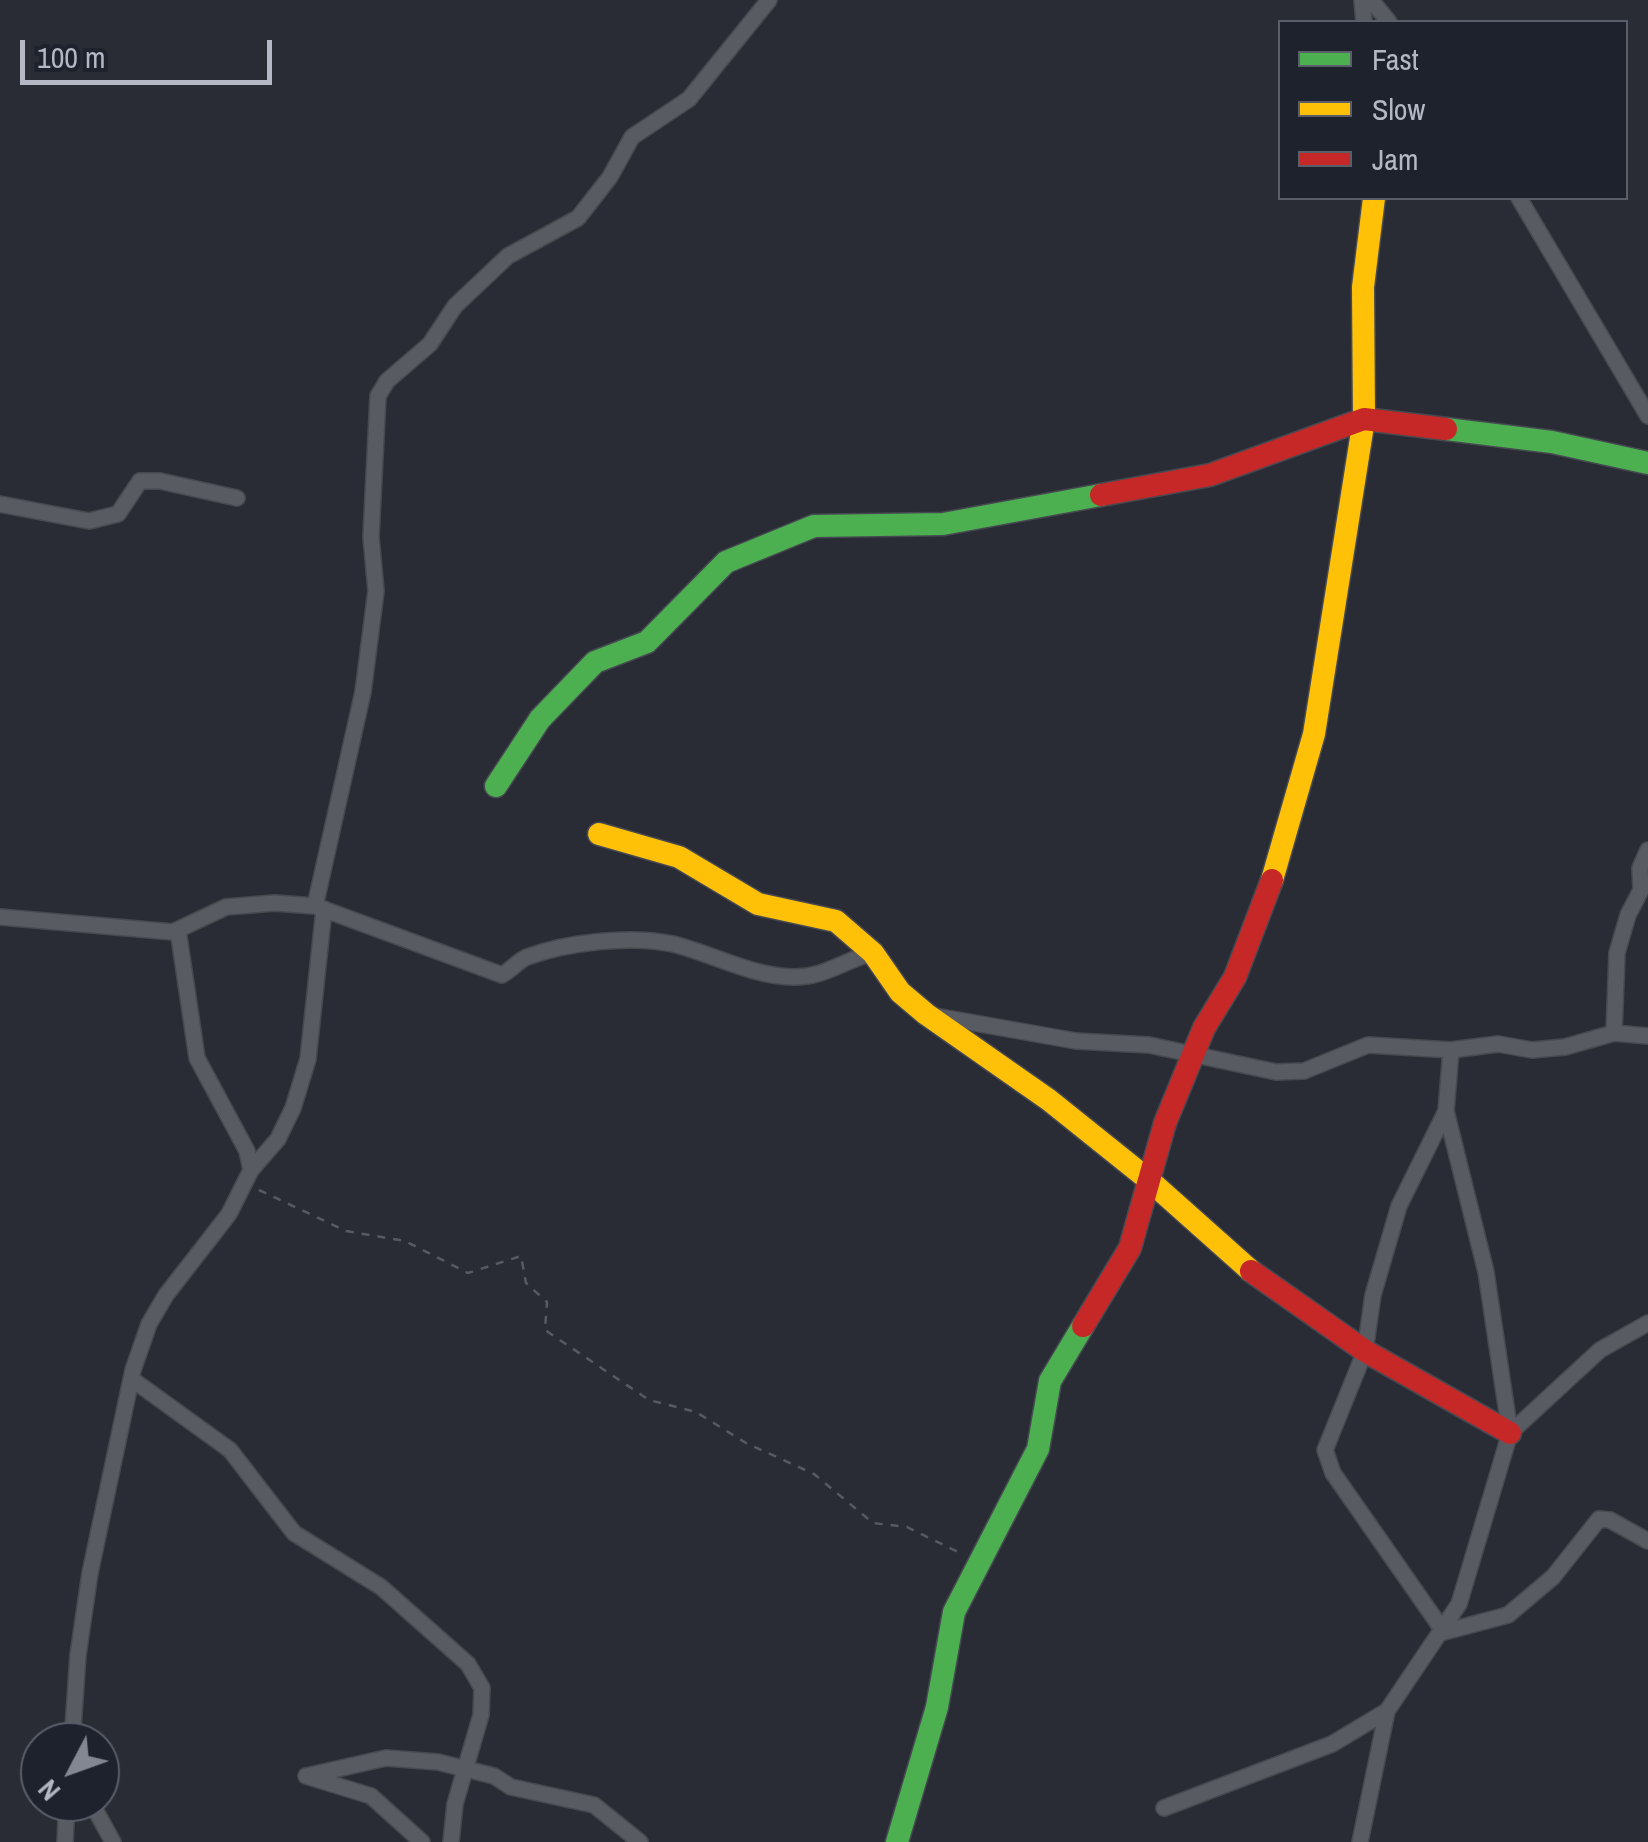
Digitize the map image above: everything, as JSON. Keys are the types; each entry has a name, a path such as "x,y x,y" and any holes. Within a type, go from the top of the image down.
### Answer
{"street":[{"path":"73,1722 90,1573 116,1435 137,1357 157,1310 278,1139 303,1082 322,961 320,907 362,692 376,591 371,537 382,386 430,344 454,306 508,256 578,218 610,176 632,137 689,99 769,0"},
{"path":"1372,0 1387,20"},
{"path":"897,1842 937,1707 954,1612 1038,1449 1050,1382 1130,1248 1164,1123 1204,1028 1235,977 1273,876 1314,734 1364,419 1363,287 1374,200"},
{"path":"1521,200 1648,416"},
{"path":"496,786 540,719 595,662 647,642 726,562 814,526 943,524 1210,474 1364,419 1536,439 1648,463"},
{"path":"0,504 90,521 118,514 140,481 160,481 237,498"},
{"path":"598,834 679,857 758,904 836,921 873,953 900,992 1049,1100 1150,1181 1266,1285 1365,1351 1510,1433"},
{"path":"1614,1033 1617,953 1628,915 1641,890 1640,868 1648,850"},
{"path":"0,916 178,930 226,907 274,903 320,907 502,975 524,958 570,947 642,940 673,944 789,977 819,976 849,959 873,953"},
{"path":"178,930 196,1058 247,1150 249,1178"},
{"path":"926,1014 1076,1040 1149,1045 1276,1072 1304,1071 1368,1045 1450,1050 1498,1044 1532,1050 1565,1048 1614,1033 1648,1036"},
{"path":"1360,1842 1387,1712 1444,1632 1459,1604 1510,1433 1486,1272 1446,1111 1450,1050"},
{"path":"1444,1632 1326,1462 1325,1450 1365,1351 1372,1295 1399,1206 1415,1166 1446,1111"},
{"path":"1510,1433 1600,1350 1648,1323"},
{"path":"132,1380 230,1450 294,1533 381,1587 468,1664 482,1688 481,1714 450,1842"},
{"path":"1444,1632 1508,1615 1554,1577 1599,1519 1610,1520 1648,1541"},
{"path":"1164,1808 1332,1744 1387,1712"},
{"path":"422,1842 370,1796 306,1776 386,1758 438,1762 494,1776 510,1787 594,1805 640,1842"}],"path":[{"path":"249,1178 346,1231 405,1241 468,1273 521,1256 526,1283 548,1302 544,1330 583,1359 649,1400 696,1412 746,1443 814,1474 874,1523 907,1527 981,1564"}],"traffic: fast":[{"path":"1446,429 1552,442 1648,463"},
{"path":"496,786 540,719 595,662 647,642 726,562 814,526 943,524 1101,495"},
{"path":"897,1842 937,1707 954,1612 1038,1449 1050,1381 1083,1326"}],"traffic: slow":[{"path":"1272,880 1314,734 1364,419 1363,287 1374,200"},
{"path":"599,834 679,857 758,904 836,921 873,953 900,992 926,1014 1049,1100 1150,1181 1251,1271"}],"traffic: jam":[{"path":"1101,495 1210,475 1364,419 1446,429"},
{"path":"1083,1326 1130,1248 1165,1123 1204,1028 1235,977 1272,880"},
{"path":"1251,1271 1365,1351 1510,1433"}]}
